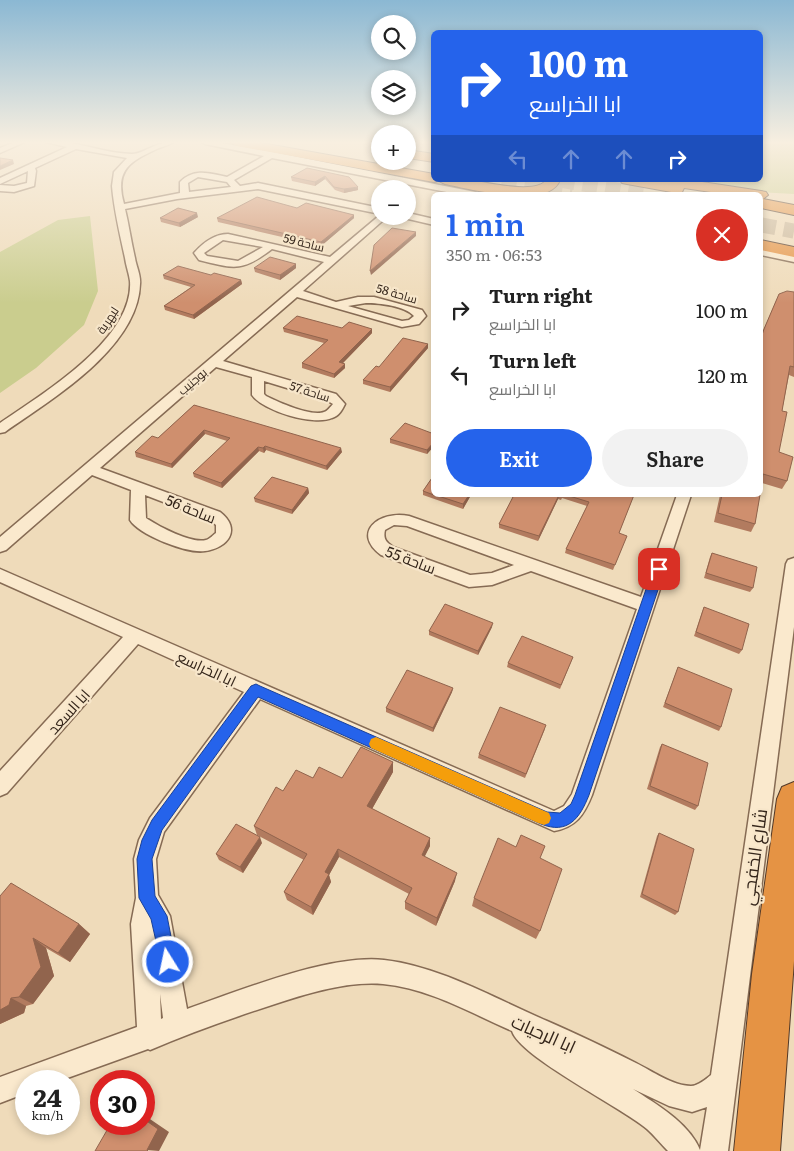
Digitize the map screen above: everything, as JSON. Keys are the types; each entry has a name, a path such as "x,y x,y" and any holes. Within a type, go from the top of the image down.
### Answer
{"highway":[{"path":"769,196 794,198"},
{"path":"763,203 794,210"},
{"path":"763,245 794,252"},
{"path":"757,1151 784,869 794,799"}],"street":[{"name":"لبهرية","path":"0,429 79,372 101,353 123,325 131,309 136,283 117,196"},
{"path":"119,204 181,196"},
{"path":"308,196 371,209"},
{"path":"416,218 431,221"},
{"name":"بوجنيب","path":"0,546 374,225"},
{"name":"ساحة 59","path":"270,246 248,263 239,265 203,258 199,253 223,237 270,246 332,261"},
{"path":"763,252 794,259"},
{"name":"ساحة 58","path":"294,292 336,306 402,324 410,324 420,316 418,312 412,309 373,299 357,299 336,306"},
{"name":"ساحة 57","path":"214,362 258,375 331,397 339,404 336,410 322,417 312,417 266,402 258,395 258,375"},
{"name":"ساحة 56","path":"89,469 138,487 215,516 223,522 225,529 222,537 212,544 203,546 192,545 145,526 138,520 138,487"},
{"name":"ابا الخراسع","path":"0,575 554,821 562,820 569,816 576,809 582,795 683,497"},
{"name":"ساحة 55","path":"530,565 500,578 480,582 469,581 387,551 380,547 376,541 376,533 380,526 390,520 404,520 647,606"},
{"name":"شارع الخفجي","path":"714,1151 794,564"},
{"name":"ابا السعد","path":"0,786 136,635"},
{"path":"150,1037 142,924 147,898 145,859 150,840 157,825 256,690"},
{"path":"147,898 159,916 177,1026"},
{"path":"0,1090 150,1037 233,1005 313,980 349,974 382,972 411,977 498,1012"},
{"name":"ابا الرحيات","path":"498,1012 569,1043 669,1094 692,1099 708,1093 723,1083"},
{"name":"ابا الرحيات","path":"498,1012 564,1060 656,1119 687,1151"}],"green space":[{"path":"90,216 98,291 84,325 36,368 0,393 0,252 58,220"}],"building":[{"path":"257,197 297,208 306,203 354,215 321,242 217,218"},
{"path":"178,208 197,213 179,223 160,218"},
{"path":"392,228 416,232 370,271 374,245"},
{"path":"270,257 296,264 280,275 254,268"},
{"path":"178,266 211,275 214,273 241,280 193,315 164,306 195,285 163,275"},
{"path":"787,291 794,292 794,367 790,366 782,411 787,412 779,452 793,457 787,481 763,474 763,332 779,294"},
{"path":"297,316 342,328 349,322 372,329 339,362 345,364 334,374 302,363 328,340 283,328"},
{"path":"403,338 428,344 390,387 363,380 376,366 379,367"},
{"path":"194,405 341,448 326,466 265,446 263,448 258,447 221,483 193,473 230,438 204,430 171,464 135,452 152,436 158,438"},
{"path":"405,423 431,433 431,445 427,450 390,439"},
{"path":"272,477 308,488 292,510 254,498"},
{"path":"431,479 431,494 423,491"},
{"path":"441,497 468,497 463,504"},
{"path":"513,497 558,497 539,536 499,524"},
{"path":"573,497 633,497 619,533 627,536 615,565 566,549 589,502"},
{"path":"722,497 760,497 755,524 718,513"},
{"path":"712,553 757,567 753,588 706,573"},
{"path":"445,604 493,623 478,651 429,631"},
{"path":"704,607 749,624 742,650 696,632"},
{"path":"522,636 573,657 561,685 508,663"},
{"path":"678,667 732,689 721,727 665,703"},
{"path":"407,670 453,688 433,728 386,708"},
{"path":"500,707 546,725 526,774 479,754"},
{"path":"662,744 708,763 698,806 650,786"},
{"path":"361,747 393,762 367,806 430,838 422,855 457,873 437,918 405,902 412,888 338,849 325,872 329,874 311,907 284,892 307,854 254,826 276,787 283,791 296,770 313,778 319,767 342,778"},
{"path":"236,824 260,837 240,867 216,854"},
{"path":"659,833 694,849 678,912 642,894"},
{"path":"521,835 545,846 540,858 562,869 540,931 474,898 498,838 516,847"},
{"path":"11,883 79,924 58,953 33,938 41,967 19,997 11,998 9,1005 0,1010 0,896"},
{"path":"104,1135 155,1135 148,1151 95,1151"}],"tunnel":[{"path":"763,225 794,231"}],"slow traffic":[{"path":"376,744 544,818"}],"route":[{"path":"168,962 159,916 147,898 145,859 150,840 157,825 256,690 546,819 562,820 576,809 582,795 659,569"}]}
